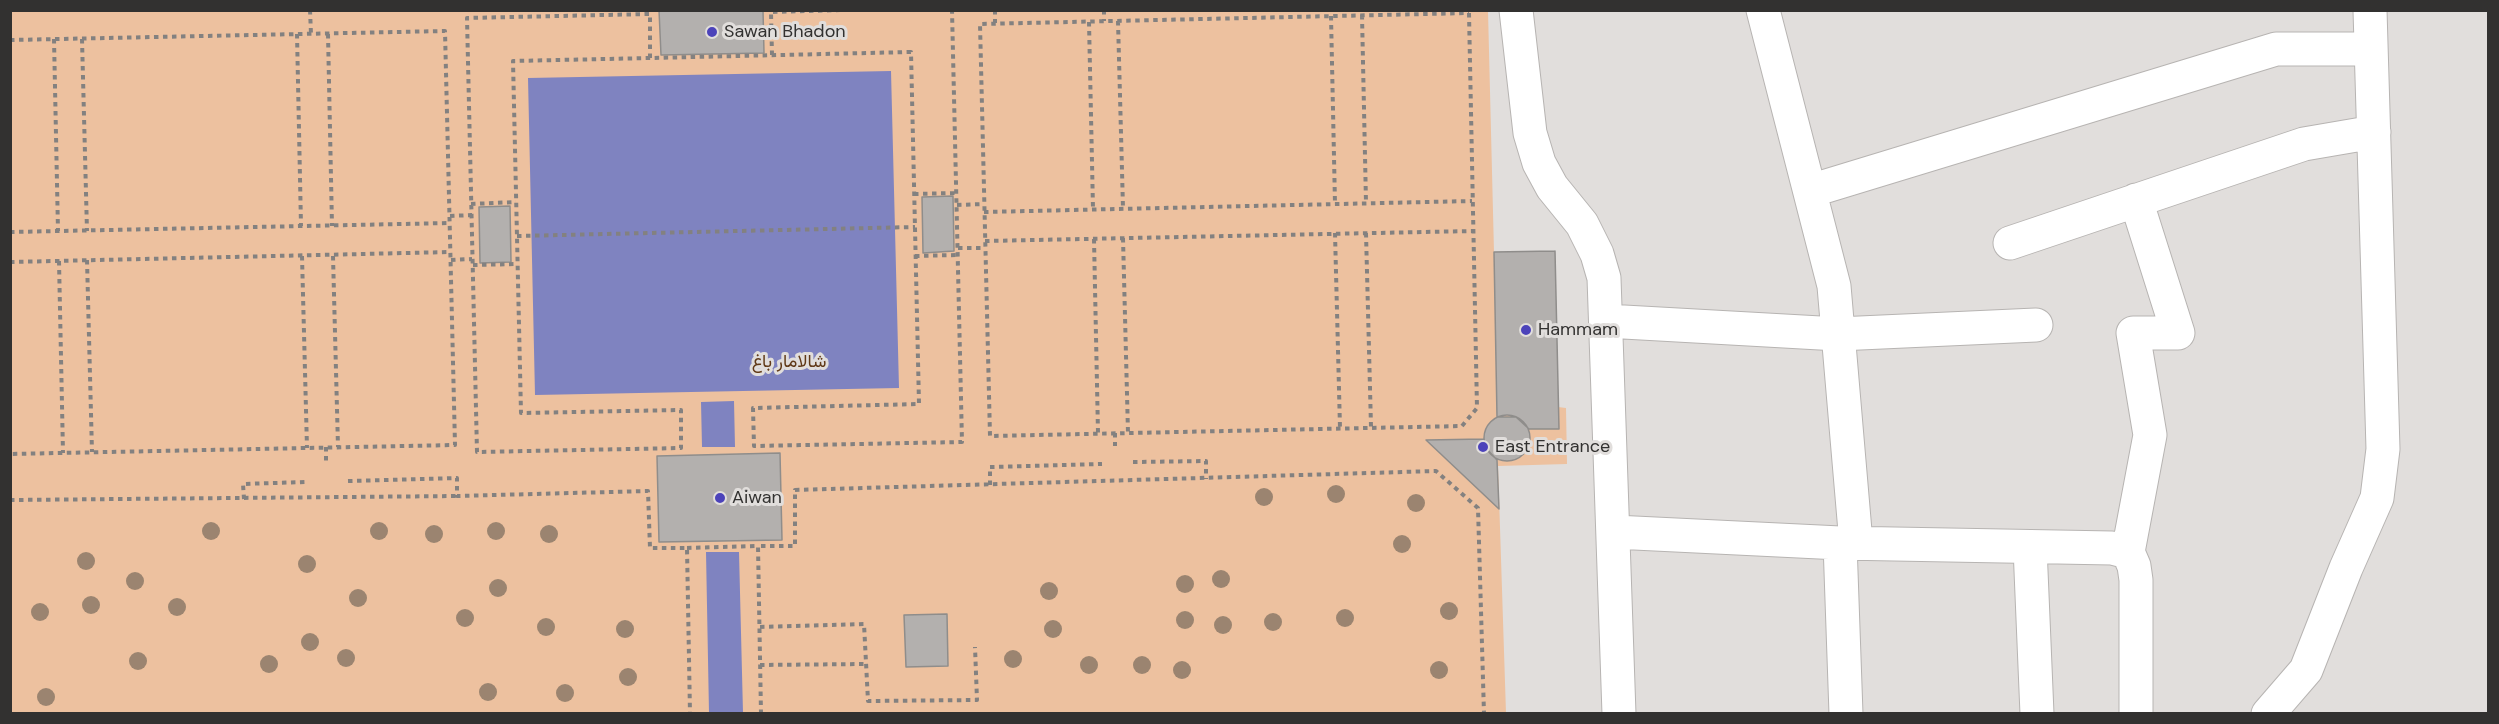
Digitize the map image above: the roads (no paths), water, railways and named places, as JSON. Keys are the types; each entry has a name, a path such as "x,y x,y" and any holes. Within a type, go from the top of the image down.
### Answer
{"street":[{"path":"1516,10 1530,134 1539,162 1552,187 1582,224 1597,254 1604,278 1619,714"},
{"path":"1762,10 1834,286 1848,543 1846,714"},
{"path":"2268,714 2306,670 2346,568 2378,498 2383,449 2370,10"},
{"path":"1810,191 2276,50 2371,49"},
{"path":"2010,243 2304,144 2374,132"},
{"path":"2136,200 2178,333 2133,333 2150,435 2128,552 2134,566 2136,580 2136,714"},
{"path":"1606,321 1838,334 2036,326"},
{"path":"1614,532 1848,543 2112,548 2128,552"},
{"path":"2030,547 2037,714"}],"water":[{"path":"891,71 899,388 535,395 528,78"},
{"path":"734,401 735,447 702,447 701,402"},
{"path":"706,552 739,552 743,713 709,713"}],"place":[{"name":"Sawan Bhadon","path":"712,32"},
{"name":"Hammam","path":"1526,330"},
{"name":"East Entrance","path":"1483,447"},
{"name":"Aiwan","path":"720,498"}],"park label":[{"name":"شالامار باغ","path":"789,362"}]}
